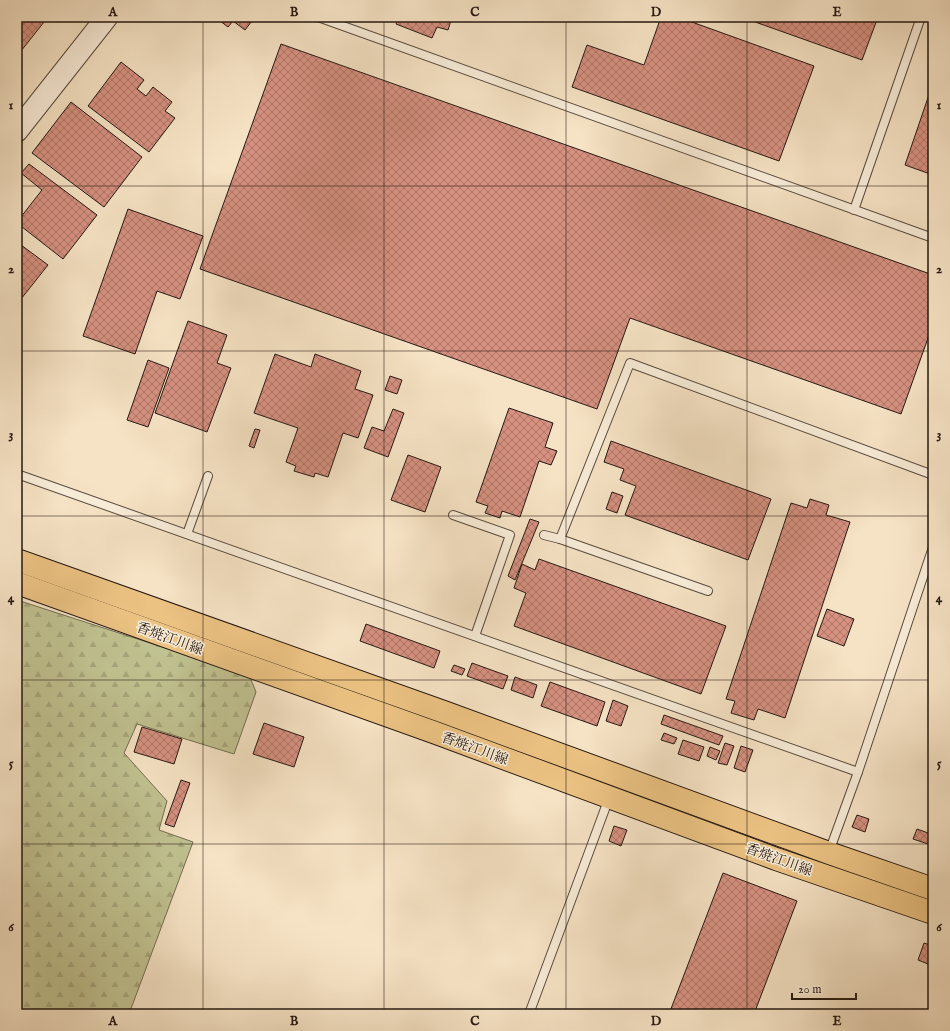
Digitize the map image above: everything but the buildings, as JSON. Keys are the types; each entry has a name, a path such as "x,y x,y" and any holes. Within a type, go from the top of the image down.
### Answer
{"main road":[{"name":"香焼江川線","path":"17,560 437,710 829,853 933,889"},
{"name":"香焼江川線","path":"17,583 436,733 776,859 933,913"}],"street":[{"path":"17,131 107,17"}],"lane":[{"path":"318,17 933,238"},
{"path":"854,210 921,17"},
{"path":"560,539 630,363 933,475"},
{"path":"17,474 858,772"},
{"path":"187,534 208,476"},
{"path":"453,515 510,534 475,636"},
{"path":"544,534 708,591"},
{"path":"829,853 858,772 933,547"},
{"path":"529,1014 610,797"}],"green space":[{"path":"17,600 249,675 256,692 234,754 137,724 124,753 167,801 159,830 193,842 129,1014 17,1014"}]}
